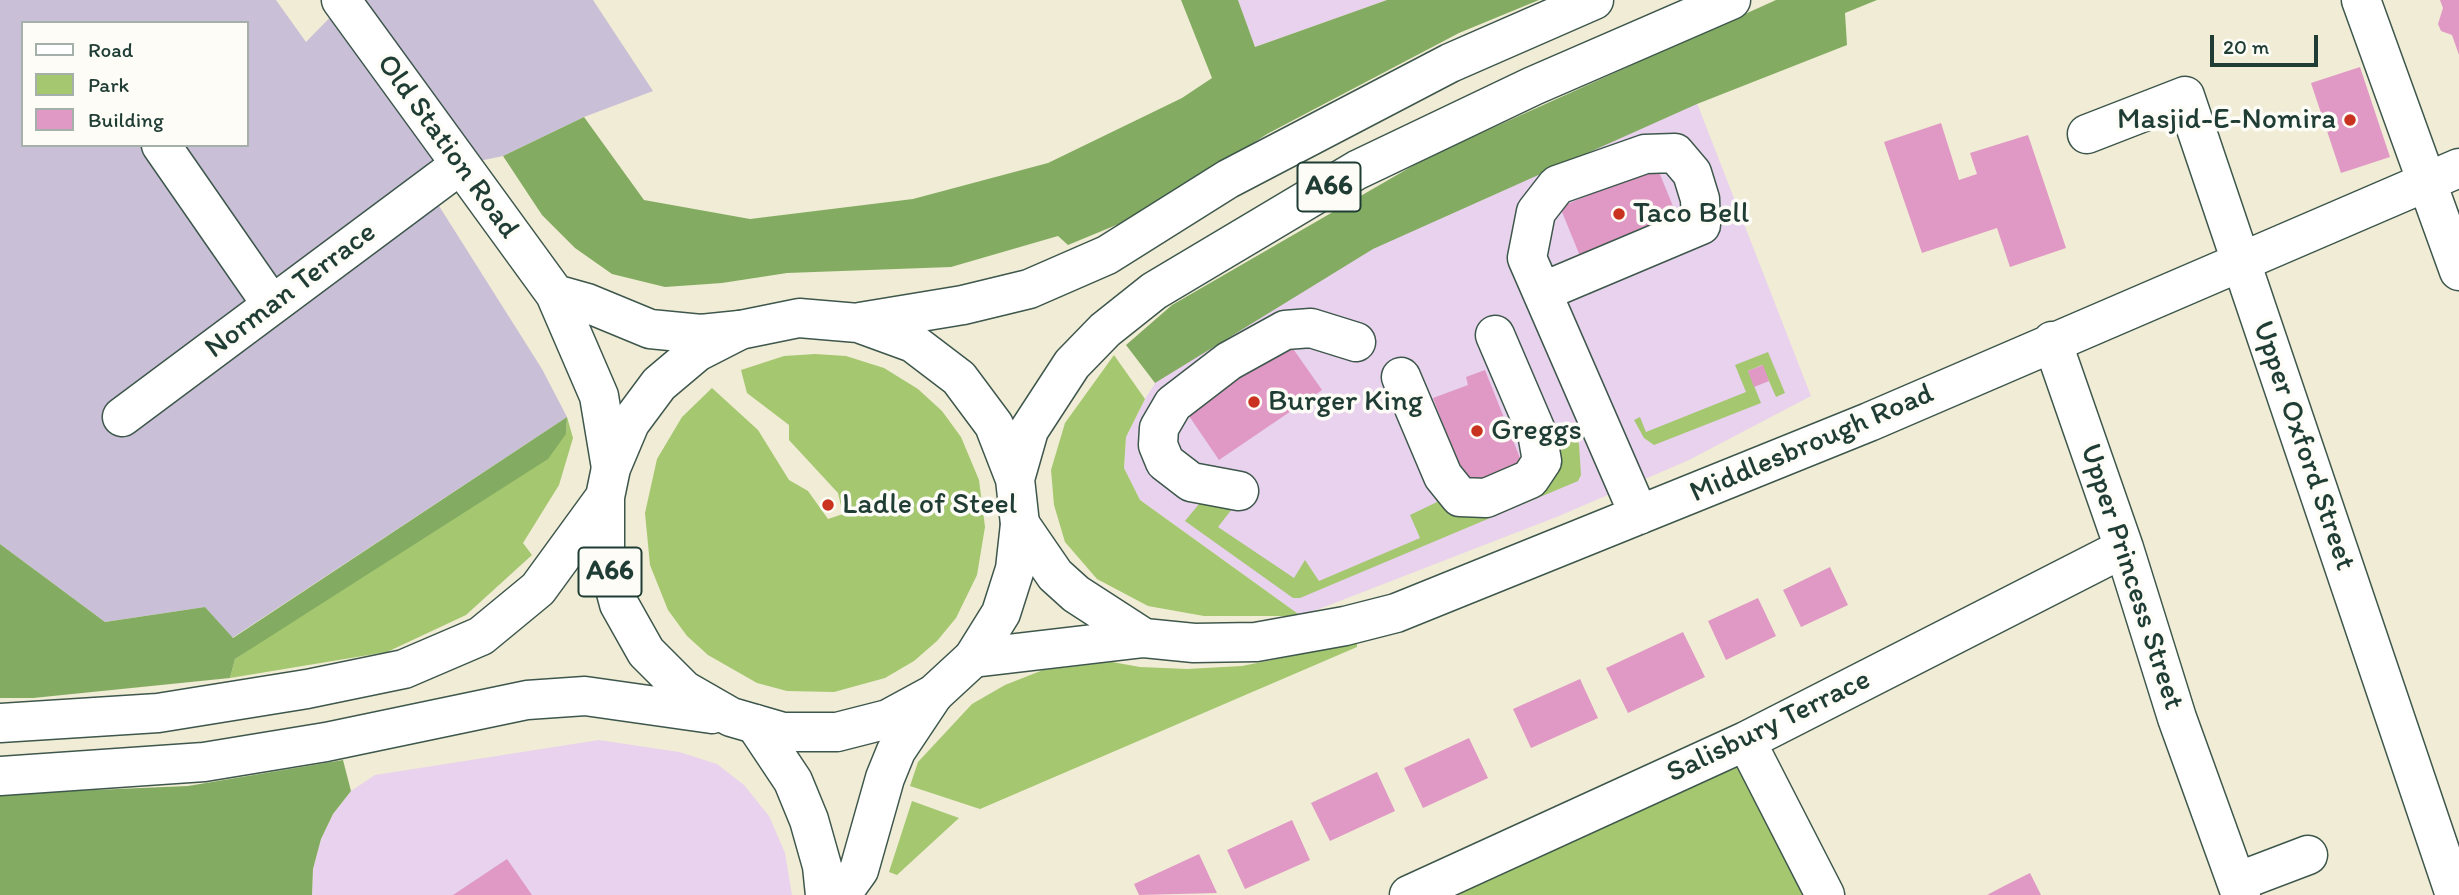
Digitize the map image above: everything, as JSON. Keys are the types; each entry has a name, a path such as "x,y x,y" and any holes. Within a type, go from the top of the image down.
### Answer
{"main road":[{"name":"Old Station Road","path":"341,0 555,294 599,396 608,483"},
{"name":"A66","path":"0,723 158,713 307,689 404,669 481,636 538,589 608,483 631,423 659,384 696,352 740,330 799,318 858,323 963,305 1029,289 1107,254 1228,179 1450,63 1594,0"},
{"name":"A66","path":"1015,479 1028,430 1072,364 1105,330 1154,291 1357,170 1533,86 1731,0"},
{"path":"2361,0 2444,174 2459,271"},
{"name":"Upper Oxford Street","path":"2087,134 2185,96 2455,895"},
{"path":"161,147 272,305"},
{"path":"1542,292 1701,225 1700,200 1692,173 1675,153 1645,154 1557,185 1536,212 1527,258 1639,515"},
{"name":"Norman Terrace","path":"122,417 460,164"},
{"name":"Middlesbrough Road","path":"972,658 1144,638 1194,643 1256,642 1345,626 1396,613 1869,422 2444,174"},
{"path":"555,294 587,303 650,330 687,334 740,330"},
{"name":"A66","path":"0,776 204,762 326,742 527,700 585,696 641,702 743,720 783,732 837,732 888,719 934,694 972,658 1001,613 1015,569 1020,524 1015,479 994,425 959,378 913,343 858,323"},
{"path":"1239,491 1191,482 1165,462 1158,445 1159,428 1173,404 1229,361 1285,330 1311,328 1356,342"},
{"path":"1401,377 1443,476 1460,497 1486,498 1530,479 1542,461 1537,433 1495,335"},
{"name":"Upper Princess Street","path":"2052,341 2239,888"},
{"name":"A66","path":"608,483 605,551 619,604 646,652 684,690 743,720"},
{"name":"Middlesbrough Road","path":"1020,524 1055,575 1076,594 1144,638"},
{"name":"Salisbury Terrace","path":"1409,895 1746,741 2124,548"},
{"path":"841,895 859,870 885,778 896,751 934,694"},
{"path":"743,720 793,781 809,820 822,866 825,895"},
{"path":"1746,741 1825,895"},
{"path":"2239,888 2308,855"}],"shaded area":[{"path":"0,0 276,0 306,42 347,0 593,0 653,91 584,117 503,156 460,165 422,179 542,369 567,417 232,638 205,607 105,622 0,544"},
{"path":"1238,0 1387,0 1255,47"},
{"path":"1688,80 1811,396 1689,460 1559,516 1301,616 1140,500 1124,468 1126,437 1145,399 1193,324"},
{"path":"599,740 679,752 717,764 744,785 769,816 785,853 792,895 312,895 313,869 321,839 333,814 351,791 375,775"}],"green space":[{"path":"1181,0 1238,0 1255,47 1387,0 1539,0 1459,33 1267,134 1184,189 1126,221 1068,245 1058,236 951,267 787,273 722,283 665,287 612,274 575,248 542,215 503,156 584,117 644,200 750,219 913,199 1048,163 1182,98 1212,78"},
{"path":"1776,0 1877,0 1845,13 1847,45 1697,104 1373,249 1155,383 1126,345 1172,305 1428,157"},
{"path":"1768,352 1785,393 1776,397 1762,365 1748,371 1761,403 1654,445 1644,438 1634,420 1640,417 1646,432 1746,392 1735,365"},
{"path":"1114,355 1145,399 1126,437 1124,468 1140,500 1301,616 1204,616 1148,606 1097,579 1065,542 1054,505 1051,470 1065,423"},
{"path":"784,356 846,356 884,368 918,389 942,411 961,437 979,480 985,527 977,575 956,618 937,641 914,661 885,678 834,692 787,691 757,683 708,655 687,636 668,610 650,565 645,513 657,459 682,417 712,388 758,430 789,480 808,491 828,519 843,514 838,493 789,440 789,425 747,393 741,370"},
{"path":"567,417 573,438 559,485 523,543 532,555 466,615 387,652 230,678 235,659 566,434"},
{"path":"567,417 566,434 548,459 235,659 230,678 33,698 0,698 0,544 105,622 205,607 233,638"},
{"path":"1405,425 1464,512 1550,438 1572,429 1579,444 1581,475 1578,481 1300,598 1293,598 1185,521 1209,492 1239,500 1218,527 1294,578 1305,560 1319,581 1420,538 1410,515 1437,502"},
{"path":"1357,643 1357,647 980,809 910,786 918,762 972,704 1005,685 1043,670 1112,662 1140,667 1187,669 1242,666"},
{"path":"343,760 351,791 333,814 321,839 313,869 312,895 0,895 0,794 188,786"},
{"path":"1737,760 1813,895 1436,895"},
{"path":"912,801 959,818 897,875 889,872"}],"building":[{"path":"2440,0 2459,0 2459,55 2452,35 2441,31 2438,24 2443,8"},
{"name":"Masjid-E-Nomira","path":"2360,67 2390,157 2341,173 2311,83"},
{"path":"1941,123 1959,180 1977,174 1970,153 2028,135 2066,248 2010,267 1997,228 1922,253 1884,142"},
{"name":"Taco Bell","path":"1657,167 1679,221 1582,261 1560,207"},
{"name":"Burger King","path":"1289,343 1322,390 1219,460 1187,413"},
{"path":"1763,365 1769,381 1754,387 1748,371"},
{"name":"Greggs","path":"1485,370 1522,463 1466,485 1433,398 1468,385 1466,377"},
{"path":"1830,567 1848,605 1801,627 1783,590"},
{"path":"1758,598 1776,636 1726,660 1708,621"},
{"path":"1683,632 1705,677 1628,713 1606,668"},
{"path":"1580,679 1598,718 1531,748 1513,709"},
{"path":"1469,738 1488,778 1423,808 1404,768"},
{"path":"1377,772 1395,811 1330,841 1311,803"},
{"path":"1292,820 1310,860 1245,889 1227,850"},
{"path":"1199,854 1217,893 1139,895 1134,884"},
{"path":"507,859 532,895 453,895"},
{"path":"2030,873 2041,895 1987,895 2004,886"}],"place":[{"name":"Masjid-E-Nomira","path":"2350,120"},
{"name":"Taco Bell","path":"1619,214"},
{"name":"Burger King","path":"1254,402"},
{"name":"Greggs","path":"1477,431"},
{"name":"Ladle of Steel","path":"828,505"}]}
